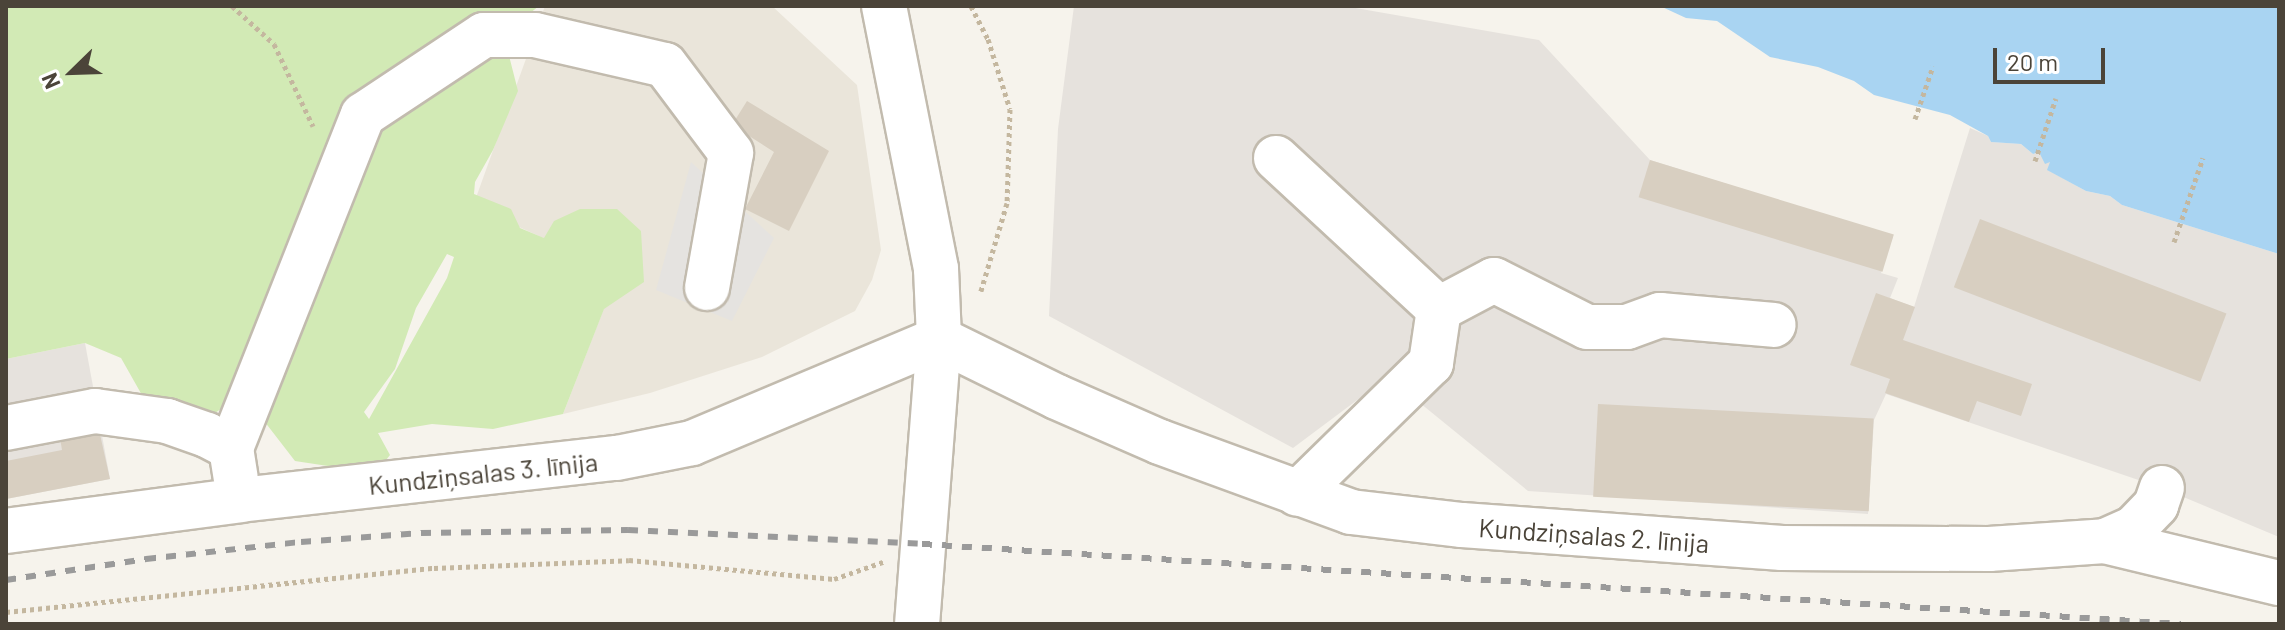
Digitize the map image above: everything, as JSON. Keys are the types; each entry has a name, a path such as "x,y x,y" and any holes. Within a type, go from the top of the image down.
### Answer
{"street":[{"path":"884,6 936,269 939,339 917,624"},
{"path":"240,500 231,448 363,115 484,35 535,35 665,65 731,153 707,288"},
{"path":"1276,158 1439,309"},
{"path":"1439,309 1494,280 1587,327 1627,327 1660,315 1774,325"},
{"path":"1297,494 1431,363 1439,309"},
{"name":"Kundziņsalas 2. līnija","path":"939,339 1057,397 1160,442 1351,512 1462,525 1782,548 1975,550 2105,541 2279,583"},
{"name":"Kundziņsalas 3. līnija","path":"6,531 240,500 544,468 692,443 939,339"},
{"path":"6,428 95,411 167,421 207,435 231,448"},
{"path":"2105,541 2134,528 2156,505 2162,488"}],"path":[{"path":"232,6 274,44 338,178"},
{"path":"971,6 988,39 1010,109 1007,203 981,291"},
{"path":"1915,119 1933,66"},
{"path":"2035,161 2056,98"},
{"path":"2174,242 2203,158"},
{"path":"6,612 434,568 629,560 834,579 884,562"}],"shaded area":[{"path":"545,6 772,6 857,85 881,250 872,280 855,311 762,357 650,393 563,414 618,272 473,206"},
{"path":"1074,6 1344,6 1539,40 1650,160 1893,236 1881,273 1898,278 1890,298 1914,307 1970,128 1988,136 1991,142 2021,144 2033,154 2039,151 2051,161 2048,170 2086,191 2110,196 2122,205 2279,254 2279,537 2162,488 1886,394 1874,420 1868,514 1528,491 1388,377 1293,448 1049,316 1058,129"},
{"path":"691,162 774,238 732,321 656,290"},
{"path":"85,343 110,479 6,499 6,359"}],"green space":[{"path":"6,6 539,6 520,21 506,44 518,91 493,150 475,182 474,194 511,209 520,228 544,238 554,221 580,209 617,209 641,231 644,282 604,309 563,414 493,429 432,424 378,433 390,455 372,478 341,468 295,461 261,417 275,370 240,362 243,394 215,413 147,404 121,358 85,343 6,359","holes":["447,254 454,257 447,278 369,419 364,412 395,369 416,308"]}],"water":[{"path":"1660,6 2279,6 2279,254 2122,205 2110,196 2086,191 2047,170 2050,162 2045,164 2039,152 2033,154 2021,144 1991,142 1988,136 1950,115 1874,95 1854,81 1818,67 1770,57 1717,21 1686,18"}],"building":[{"path":"747,101 829,151 789,231 745,209 774,152 732,125"},
{"path":"1650,160 1894,235 1882,272 1639,197"},
{"path":"1980,219 2226,314 2200,382 1954,287"},
{"path":"1876,293 1915,307 1903,340 2032,384 2021,416 1977,401 1969,422 1885,393 1890,379 1850,365"},
{"path":"1598,404 1874,418 1869,511 1593,497"},
{"path":"99,430 110,479 6,499 6,461 62,450 60,438"}],"railway":[{"path":"6,580 146,559 301,542 421,533 628,530 922,544 2180,624"}]}
